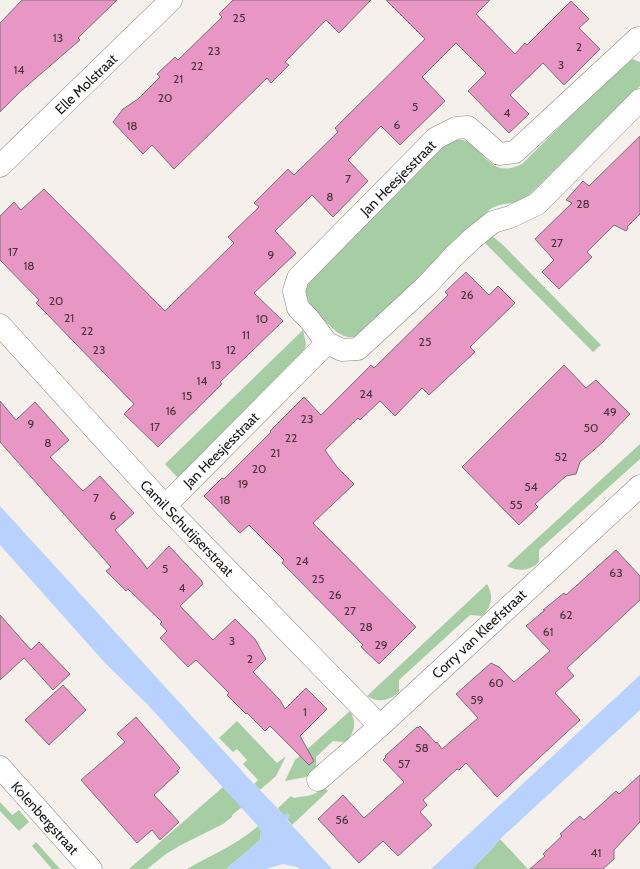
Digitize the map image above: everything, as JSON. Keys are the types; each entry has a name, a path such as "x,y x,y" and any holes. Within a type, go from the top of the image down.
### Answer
{"street":[{"name":"Elle Molstraat","path":"0,166 171,0"},
{"name":"Jan Heesjesstraat","path":"165,506 327,343 309,319 298,308 294,291 298,278 436,138 456,128 468,127 499,154 515,152 639,38"},
{"path":"327,343 342,350 358,349 427,285 473,238 493,222 510,217 537,204 640,100"},
{"name":"Camil Schutijserstraat","path":"0,325 165,506 380,726"},
{"name":"Corry van Kleefstraat","path":"318,780 380,726 640,486"},
{"name":"Kolenbergstraat","path":"0,767 90,869"}],"green space":[{"path":"632,59 640,62 640,86 524,200 493,207 489,210 366,332 359,336 353,337 342,335 323,319 311,306 306,293 308,281 441,146 456,140 465,141 472,145 492,164 500,168 510,168 522,164 627,60"},
{"path":"491,235 503,245 601,345 593,352 483,241"},
{"path":"303,330 306,344 305,349 181,476 177,477 165,464"},
{"path":"640,444 640,459 539,550 539,562 536,565 524,570 507,566"},
{"path":"487,584 491,593 491,601 490,605 482,616 470,615 399,680 399,692 395,695 383,700 375,700 367,696"},
{"path":"350,711 354,719 354,727 348,739 345,742 333,741 316,757 316,768 306,777 285,781 295,760"},
{"path":"237,721 277,763 286,756 276,776 260,790 254,784 258,780 243,764 247,760 237,749 233,752 219,738"},
{"path":"223,787 242,807 232,815 232,817 223,824 166,854 147,869 129,869"},
{"path":"324,787 328,791 292,825 287,819 289,816 284,816 278,808 291,796 294,798 310,796"},
{"path":"0,802 12,815 19,810 29,822 19,831 0,811"},
{"path":"258,826 261,831 260,840 226,869 187,869 233,844"},
{"path":"500,839 528,869 472,869 490,851"},
{"path":"36,842 60,869 52,869 32,846"}],"water":[{"path":"0,506 252,782 284,815 287,813 290,816 287,820 332,869 299,869 297,867 283,864 266,869 226,869 260,840 261,831 258,826 147,704 105,663 0,545"},
{"path":"640,675 640,710 500,839 472,869 431,869"}],"building":[{"path":"22,0 117,0 78,38 80,40 21,91 0,112 0,23"},
{"path":"233,0 371,0 339,33 326,20 285,62 289,65 271,83 267,78 174,169 152,145 143,154 113,122 123,109 138,99 160,77 157,74 175,57 178,60 222,17 219,14"},
{"path":"386,0 490,0 476,14 515,54 525,43 527,45 571,1 589,19 579,28 600,49 564,85 543,63 510,95 529,114 509,133 468,91 486,73 456,43 422,77 445,101 400,145 381,126 348,160 368,181 333,217 312,195 275,231 296,253 254,293 283,321 220,382 222,384 158,447 124,414 134,404 36,303 39,300 0,260 0,216 14,202 21,210 44,189 165,311 234,243 228,237 259,207 254,203 288,169 294,175 338,132 335,128 425,39"},
{"path":"640,136 640,214 627,227 628,228 626,231 614,225 587,252 592,257 559,289 542,272 554,260 535,239 572,203 566,200 583,181 589,186"},
{"path":"466,272 489,295 498,286 515,303 470,347 475,352 429,395 422,388 395,416 380,401 360,420 358,418 325,450 337,467 354,484 313,523 416,627 379,664 361,647 363,645 282,563 284,560 249,525 240,533 204,496 222,478 224,479 304,397 321,415 371,365 374,368 448,295 445,292"},
{"path":"564,365 586,388 596,380 630,414 602,443 580,462 576,474 566,476 535,504 538,507 519,525 462,467"},
{"path":"0,401 16,420 35,402 69,440 50,457 83,491 100,476 134,513 115,530 147,569 169,546 201,580 203,584 180,606 213,640 235,619 255,639 266,659 253,672 280,700 285,709 306,688 327,709 300,736 314,761 309,765 270,726 265,731 227,695 229,693 196,660 188,667 160,638 167,631 160,624 162,622 128,589 126,591 106,571 111,567 0,442"},
{"path":"616,550 640,576 640,600 567,668 574,676 555,693 580,720 497,797 466,763 459,770 457,769 423,800 427,805 420,812 432,825 398,856 383,841 359,863 318,819 343,795 364,818 404,782 383,760 386,757 385,756 417,727 418,728 420,726 436,743 437,742 442,749 478,718 456,694 491,663 499,667 514,682 550,651 526,626 564,593 566,595"},
{"path":"0,615 31,650 39,642 70,674 53,690 24,658 0,680"},
{"path":"63,685 86,710 49,745 25,720"},
{"path":"136,717 180,768 177,771 179,772 154,795 179,822 160,840 152,830 137,843 81,780 125,742 117,734"},
{"path":"640,775 640,822 614,850 614,859 603,869 530,869 545,856 543,854 562,836 560,834 580,816 584,820 616,791 619,794"}]}
